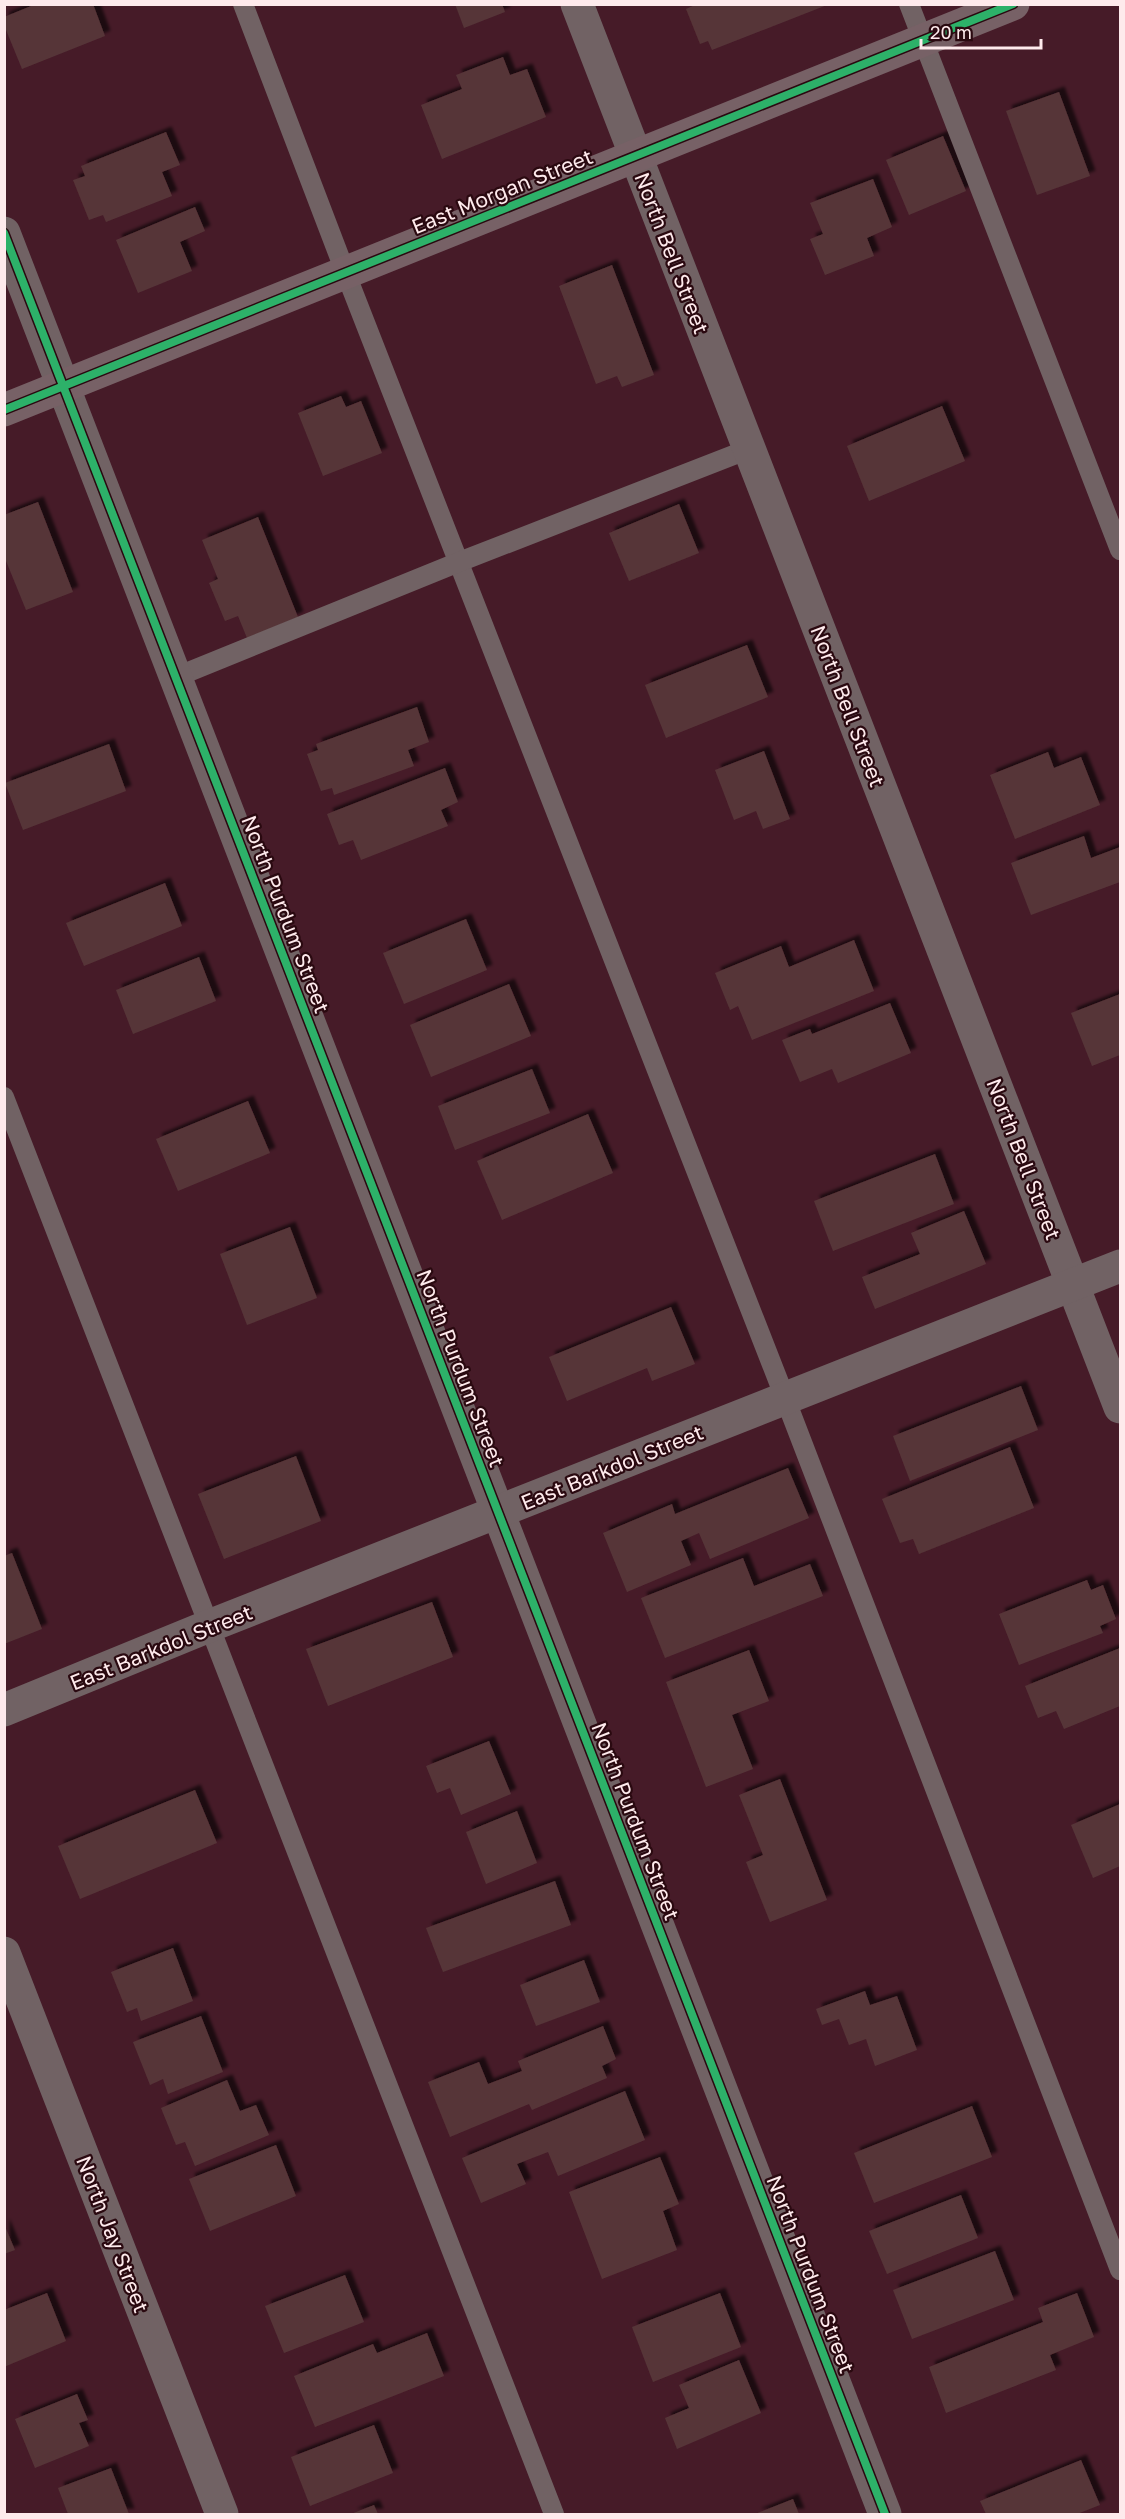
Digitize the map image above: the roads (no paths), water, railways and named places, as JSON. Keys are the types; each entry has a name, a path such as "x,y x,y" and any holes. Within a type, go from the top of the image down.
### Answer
{"street":[{"name":"North Bell Street","path":"577,4 1120,1407"},
{"name":"East Morgan Street","path":"4,410 1013,4"},
{"name":"North Purdum Street","path":"4,233 885,2514"},
{"name":"East Barkdol Street","path":"4,1710 209,1626 1120,1266"},
{"name":"North Jay Street","path":"4,1953 222,2514"}],"lane":[{"path":"243,4 346,274 785,1398 1120,2270"},
{"path":"909,4 1120,550"},
{"path":"176,676 749,449"},
{"path":"4,1097 554,2514"}]}
